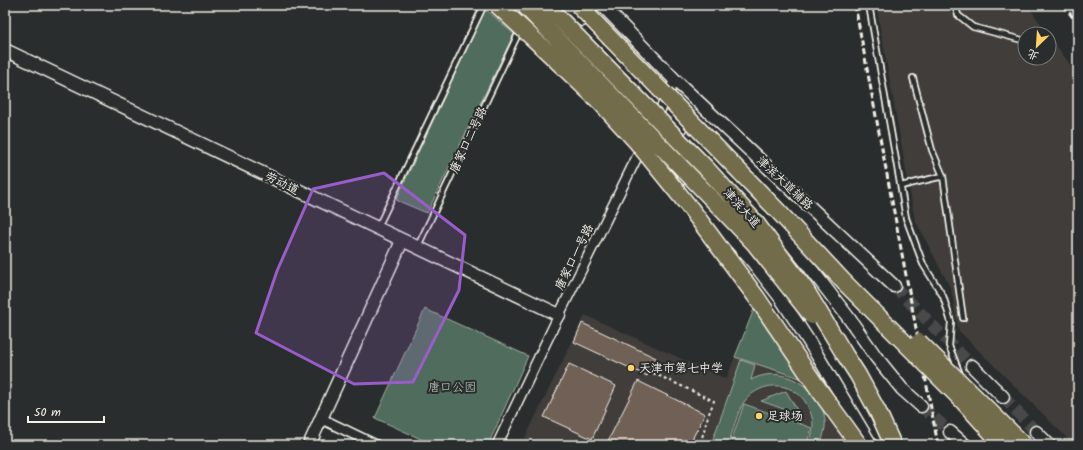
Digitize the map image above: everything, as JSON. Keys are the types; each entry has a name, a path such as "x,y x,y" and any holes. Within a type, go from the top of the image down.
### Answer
{"highway":[{"path":"497,5 602,104 656,166 691,209 757,298 817,387 859,445"},
{"path":"524,5 754,244 845,355"},
{"name":"津滨大道","path":"546,5 706,168 756,223 805,289 858,375 878,412 893,445"},
{"name":"津滨大道","path":"578,5 775,216"},
{"path":"775,216 849,286 962,400 1001,445"},
{"path":"775,216 879,303 1023,445"}],"street":[{"path":"489,5 566,76 614,128 719,224 752,260 780,297 808,340 871,445"},
{"path":"567,5 775,216"},
{"name":"津滨大道辅路","path":"602,5 675,80 894,286"},
{"name":"劳动道","path":"5,50 559,315"},
{"name":"唐家口一号路","path":"497,445 559,315 675,80"},
{"name":"津滨大道","path":"775,216 808,265 848,317 876,357 902,389 921,406"},
{"path":"309,445 402,240"},
{"path":"972,366 1002,396"},
{"path":"320,418 376,445"},
{"path":"950,432 965,445"},
{"path":"1036,432 1049,445"}],"lane":[{"path":"378,229 484,5"},
{"path":"869,5 906,218 923,264 943,296 951,322 949,346 963,382 1023,445"},
{"path":"955,5 958,15 973,27 1017,39"},
{"name":"唐家口二号路","path":"418,248 519,32"},
{"path":"913,78 932,150 943,176 963,318"},
{"path":"901,186 943,176"}],"path":[{"path":"653,373 714,401 700,445"}],"highlighted area":[{"path":"384,173 465,235 459,290 413,382 354,384 256,333 277,271 313,189"}],"shaded area":[{"path":"876,5 1027,5 1042,26 1017,26 1017,66 1057,66 1057,46 1078,76 1078,445 1074,445 958,330 951,289 915,220"},
{"name":"天津市第七中学","path":"756,304 850,445 540,445 525,438 585,315 726,379"}],"green space":[{"path":"485,9 514,34 427,213 396,200"},
{"path":"756,304 806,380 735,357"},
{"name":"唐口公园","path":"425,309 528,356 488,445 434,445 375,418"},
{"path":"741,360 755,365 751,380 760,376 778,375 795,380 810,391 821,406 825,419 825,430 820,445 808,445 813,422 810,411 804,400 797,393 788,388 770,386 760,389 744,402 737,416 728,445 711,445"},
{"path":"786,391 800,415 761,401"},
{"name":"足球场","path":"744,404 812,428 806,445 730,445"}],"building":[{"path":"582,323 656,358 647,376 574,342"},
{"path":"569,364 616,386 592,439 544,417"},
{"path":"638,381 705,414 689,445 606,445"}],"tunnel":[{"path":"894,286 972,366"},
{"path":"1003,397 1036,432"},
{"path":"921,406 950,432"}],"railway":[{"path":"855,5 938,445"},
{"path":"1064,5 1078,25"},
{"path":"1072,5 1078,14"}],"place":[{"name":"天津市第七中学","path":"631,368"},
{"name":"足球场","path":"759,416"}]}
